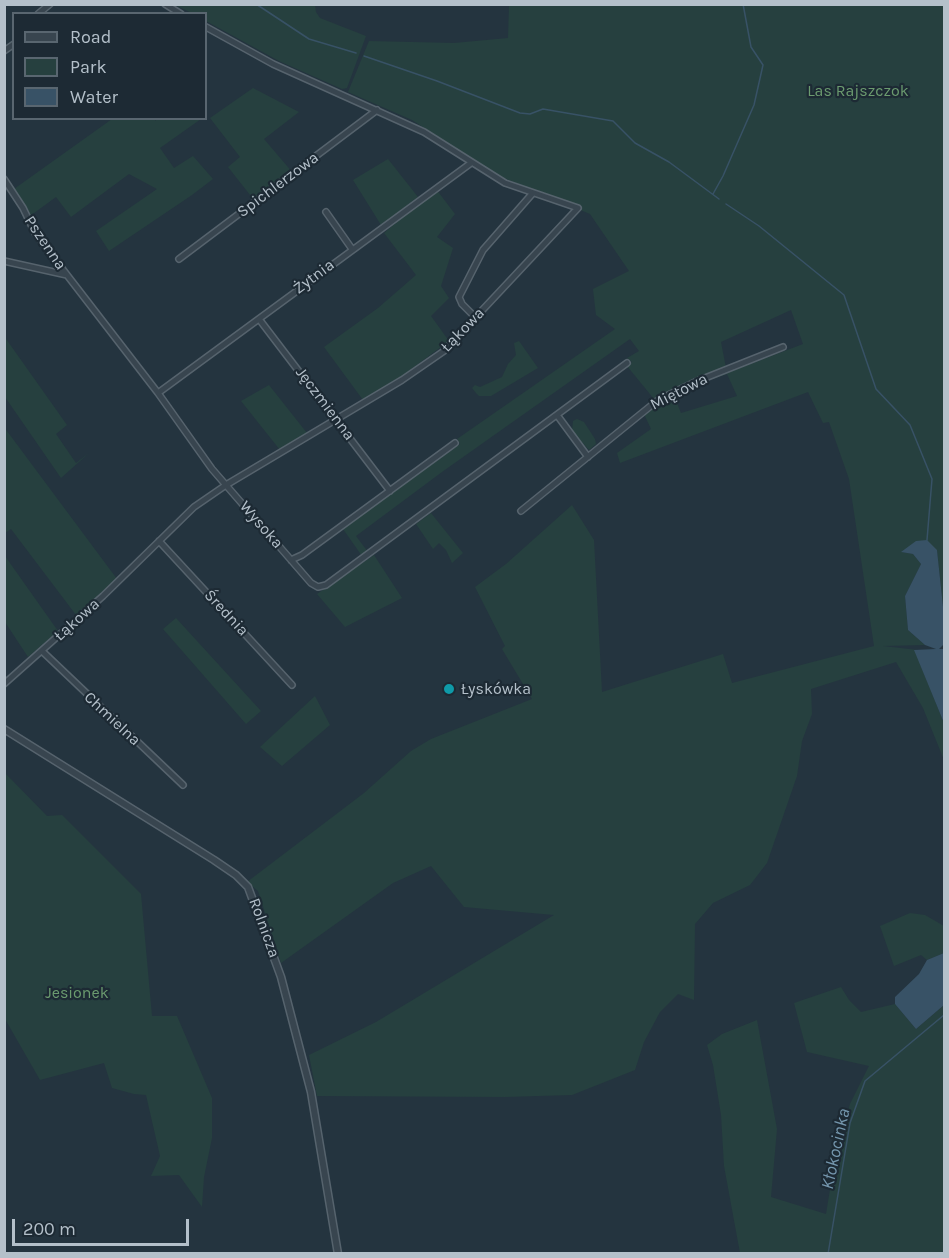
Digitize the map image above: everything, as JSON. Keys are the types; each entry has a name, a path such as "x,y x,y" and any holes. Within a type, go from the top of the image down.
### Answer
{"street":[{"path":"165,4 178,12"},
{"name":"Łąkowa","path":"4,684 194,507 226,485 424,366 444,351 578,208 505,183 424,132 273,64 207,28"},
{"name":"Spichlerzowa","path":"179,260 377,110"},
{"name":"Żytnia","path":"158,393 471,163"},
{"name":"Pszenna","path":"4,180 35,233 67,275"},
{"path":"476,317 462,304 459,297 483,250 532,194"},
{"path":"326,212 352,249"},
{"path":"4,261 67,275"},
{"name":"Wysoka","path":"67,275 158,393 212,470 311,584 318,587 326,585 627,363"},
{"name":"Jęczmienna","path":"259,319 390,491"},
{"name":"Miętowa","path":"521,512 658,400 695,382 783,347"},
{"path":"557,415 588,457"},
{"path":"291,560 302,555 455,443"},
{"name":"Średnia","path":"159,541 292,685"},
{"name":"Chmielna","path":"42,651 183,785"},
{"path":"4,672 10,679"},
{"name":"Rolnicza","path":"4,729 214,860 236,875 248,887 281,977 311,1092 338,1254"}],"green space":[{"path":"175,5 315,5 320,18 366,36 347,88 342,89 279,61 207,22 207,12 190,12"},
{"name":"Las Rajszczok","path":"509,5 944,5 944,616 937,550 902,552 913,554 921,564 905,596 908,630 925,645 883,646 918,650 921,666 944,723 944,760 923,708 896,662 811,689 812,714 802,741 797,776 767,863 750,885 713,903 695,924 694,1000 678,994 660,1012 644,1042 635,1070 572,1095 317,1096 309,1055 376,1022 554,915 464,907 431,866 393,883 281,963 258,891 247,882 364,793 411,751 431,739 532,699 502,649 505,646 475,587 506,564 572,505 594,540 602,692 723,654 732,683 874,646 849,479 829,422 823,423 808,392 620,463 617,453 651,429 644,414 662,400 674,396 681,413 737,396 727,374 654,399 627,366 632,362 627,358 639,351 630,339 356,536 368,552 362,556 343,529 460,444 457,439 615,329 596,315 593,289 629,271 590,214 499,176 412,120 348,92 369,41 454,43 508,38","holes":["791,310 803,344 727,373 721,342"]},
{"path":"253,88 299,112 264,139 293,173 254,200 228,167 240,157 210,118"},
{"path":"111,120 200,120 160,148 174,168 193,156 213,179 109,251 96,231 157,189 129,174 71,217 56,197 30,216 14,189"},
{"path":"388,159 418,197 381,225 353,180"},
{"path":"436,189 455,214 437,237 453,248 441,286 449,298 431,316 449,341 402,376 363,400 324,347 378,308 416,275 384,233"},
{"path":"4,336 67,425 56,434 76,463 89,453 61,478 5,397"},
{"path":"519,341 538,368 491,396 479,396 472,388 475,385 480,387 502,377 508,364 516,355 514,343"},
{"path":"269,385 307,433 280,450 241,401"},
{"path":"577,419 584,422 595,439 596,444 589,450 572,431 573,421"},
{"path":"4,427 117,579 76,615 11,529 5,533"},
{"path":"431,513 463,553 452,563 446,550 439,543 433,549 416,524"},
{"path":"374,555 402,598 345,627 317,594"},
{"path":"5,556 58,631 28,657 5,622"},
{"path":"176,618 261,711 246,724 163,629"},
{"path":"315,696 330,725 282,766 260,747"},
{"name":"Jesionek","path":"5,773 47,816 62,815 141,894 152,1016 177,1016 212,1098 212,1138 204,1177 202,1207 179,1175 151,1176 160,1156 146,1095 112,1088 104,1063 40,1080 5,1019"},
{"path":"910,913 925,915 944,926 944,953 927,960 921,955 894,966 880,926"},
{"path":"841,987 849,1000 861,1012 895,1004 916,1029 944,1005 944,1253 740,1253 724,1166 721,1115 713,1065 707,1045 722,1034 757,1020 777,1129 771,1197 826,1214 837,1146 850,1104 869,1066 807,1052 794,1003"}],"water":[{"path":"927,540 937,550 944,616 944,644 939,649 944,649 944,723 914,650 936,649 925,645 908,630 905,596 921,564 913,554 901,552 916,541"},
{"path":"944,953 944,1005 916,1029 895,1004 895,997 919,974 927,960"}],"waterway":[{"path":"256,4 309,39 356,53"},
{"path":"713,194 754,105 763,65 751,47 743,4"},
{"path":"364,56 520,113 530,114 543,109 613,121 635,143 669,162 719,199"},
{"path":"726,204 759,226 844,295 876,389 910,425 932,479 927,540"},
{"name":"Kłokocinka","path":"828,1254 850,1123 865,1081 944,1015"}],"place":[{"name":"Łyskówka","path":"449,689"}]}
